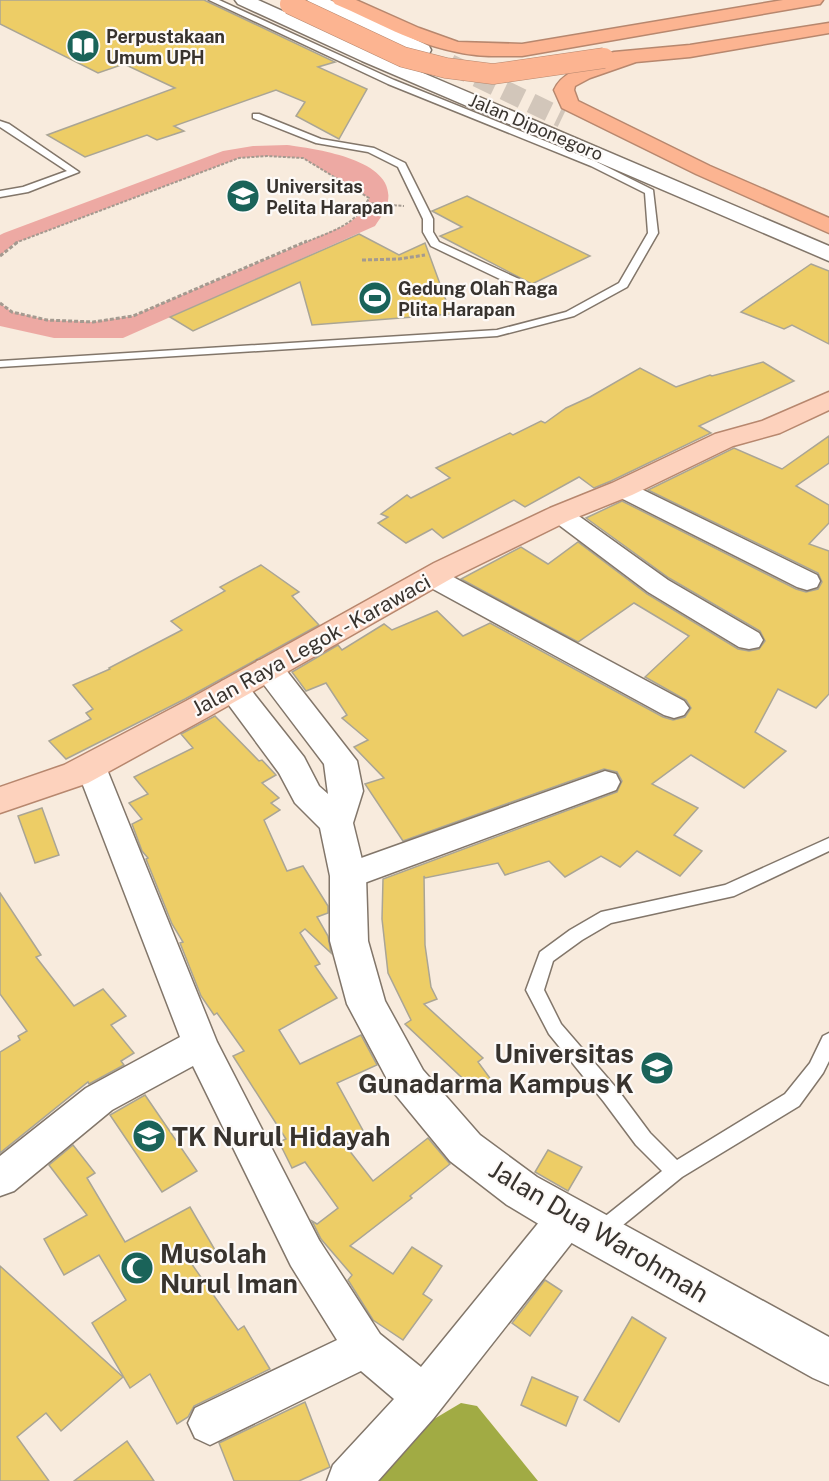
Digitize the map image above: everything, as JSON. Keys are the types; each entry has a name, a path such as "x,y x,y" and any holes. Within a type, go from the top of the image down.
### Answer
{"highway":[{"path":"341,0 445,43 486,51 522,50 807,1 829,2"},
{"path":"285,2 404,57 446,68 493,74 604,58 690,51 756,50 829,40"},
{"path":"690,51 829,28"},
{"path":"634,56 583,74 566,83 565,97 569,104 703,170 829,225"}],"main road":[{"path":"723,440 750,417 829,381"},
{"path":"723,440 771,427 829,400"},
{"name":"Jalan Raya Legok - Karawaci","path":"0,801 91,767 432,577 560,514 622,489 723,440"}],"street":[{"name":"Jalan Diponegoro","path":"244,0 369,57 829,254"},
{"path":"316,0 422,50"},
{"name":"Jalan Diponegoro","path":"562,118 829,235"},
{"path":"622,489 807,581"},
{"path":"560,514 639,573 749,640"},
{"path":"432,577 674,708"},
{"path":"233,689 292,766 308,794 336,823 346,791 340,761 268,669"},
{"path":"91,767 200,1044 305,1253 365,1348 424,1396"},
{"path":"348,876 605,782"},
{"name":"Jalan Dua Warohmah","path":"336,823 348,876 349,941 366,1004 409,1082 465,1148 500,1176 582,1226 829,1362"},
{"path":"0,1179 99,1099 200,1044"},
{"path":"349,1481 424,1396 582,1226"},
{"path":"210,1424 365,1348"}],"lane":[{"path":"0,364 497,333 570,314 623,285 653,233 650,192 594,164 349,63 213,0"},
{"path":"256,116 320,141 371,150 402,165 428,219 428,232 435,244 506,278 514,279"},
{"path":"0,124 74,172 25,190 0,194"},
{"path":"675,1171 643,1139 611,1096 555,1029 535,990 546,957 576,935 607,917 728,891 829,844"},
{"path":"582,1226 660,1185 675,1171 792,1100 823,1071 829,1041"}],"path":[{"path":"0,256 15,243 239,158 267,156 303,158 369,198 362,213 346,225 133,316 93,322 47,320 12,312 0,303"},
{"path":"366,203 423,208"},
{"path":"362,260 412,258 446,249"}],"shaded area":[{"path":"287,145 337,154 372,169 383,180 388,193 385,210 375,226 123,338 54,338 0,326 0,303 12,312 47,320 93,322 133,316 346,225 362,213 369,198 303,158 267,156 239,158 15,243 0,256 0,235 4,233 223,151 253,146"},
{"path":"461,1403 477,1406 538,1481 370,1481 429,1422"}],"building":[{"path":"0,0 204,0 335,62 318,67 367,89 339,139 296,116 305,102 276,90 174,126 184,131 157,140 147,135 85,157 47,135 175,88 124,64 98,73 0,24"},
{"path":"467,196 590,256 532,284 440,236 462,227 432,211"},
{"path":"359,234 399,255 425,243 451,314 312,325 300,282 193,331 170,317"},
{"path":"811,264 829,271 829,344 792,325 784,329 741,312"},
{"path":"763,362 794,381 699,426 711,433 611,481 594,488 579,477 525,507 514,500 443,538 432,529 406,543 378,523 388,517 381,514 407,495 411,498 450,478 436,468 510,433 513,435 541,421 545,423 566,408 640,368 676,387 710,375"},
{"path":"829,436 829,463 796,486 829,505 829,523 809,544 829,551 829,694 816,708 778,689 755,732 786,751 744,788 691,755 652,784 698,808 674,835 702,851 680,876 637,851 620,867 601,856 565,877 549,861 505,875 498,863 425,878 424,876 425,945 431,987 437,999 424,1004 483,1058 478,1062 492,1081 474,1089 405,1024 411,1020 388,973 382,919 383,879 617,792 622,781 617,772 604,769 403,841 365,784 384,778 354,747 368,740 342,718 347,715 326,683 306,691 292,672 338,645 342,650 384,624 392,630 437,611 463,636 490,623 663,717 673,720 685,717 691,708 686,700 645,677 689,636 634,603 578,642 461,579 521,547 548,564 578,542 647,594 738,649 749,651 759,649 765,641 760,631 669,578 586,518 622,501 796,589 806,592 818,589 822,582 818,573 648,490 734,448 782,469"},
{"path":"261,565 299,592 292,596 319,625 185,699 66,759 49,741 91,719 86,713 93,709 73,685 110,669 182,630 171,621 225,591 220,587"},
{"path":"215,716 276,775 262,783 279,798 271,803 280,810 264,820 287,871 303,866 328,906 328,913 317,917 328,936 331,953 305,929 300,933 320,964 315,966 337,998 279,1030 300,1064 361,1035 377,1065 337,1083 366,1136 345,1145 373,1181 428,1138 450,1164 410,1196 412,1198 350,1246 393,1274 412,1247 442,1266 423,1294 432,1300 403,1340 373,1320 348,1280 352,1275 321,1239 312,1221 317,1224 338,1208 305,1162 292,1168 279,1142 286,1139 233,1056 244,1051 217,1013 214,1015 201,996 180,943 183,942 172,924 146,859 148,858 142,851 132,824 142,819 129,803 148,794 134,777 193,748 181,734"},
{"path":"42,808 59,855 35,863 18,816"},
{"path":"0,893 41,955 36,957 74,1006 103,989 126,1016 111,1025 134,1053 121,1061 124,1065 89,1084 88,1082 0,1153 0,1052 20,1040 18,1036 27,1031 0,994"},
{"name":"TK Nurul Hidayah","path":"145,1095 197,1171 162,1192 110,1115"},
{"path":"73,1145 95,1173 87,1178 125,1242 190,1207 215,1250 191,1263 238,1330 244,1326 270,1369 194,1406 188,1417 177,1424 150,1374 130,1388 92,1323 126,1300 99,1255 64,1275 44,1239 87,1215 49,1165"},
{"path":"548,1150 582,1167 568,1191 535,1172"},
{"path":"0,1266 123,1377 61,1431 46,1413 17,1437 49,1481 0,1481"},
{"path":"545,1280 562,1291 530,1336 512,1323"},
{"path":"632,1317 666,1338 619,1422 584,1400"},
{"path":"532,1377 578,1397 566,1426 521,1405"},
{"path":"305,1402 330,1467 299,1481 234,1481 219,1443"},
{"path":"127,1441 154,1481 74,1481"}],"tunnel":[{"path":"450,64 562,118"}],"place":[{"name":"Perpustakaan Umum UPH","path":"83,46"},
{"name":"Universitas Pelita Harapan","path":"243,196"},
{"name":"Gedung Olah Raga Plita Harapan","path":"375,298"},
{"name":"Universitas Gunadarma Kampus K","path":"657,1068"},
{"name":"TK Nurul Hidayah","path":"149,1136"},
{"name":"Musolah Nurul Iman","path":"137,1268"}]}
